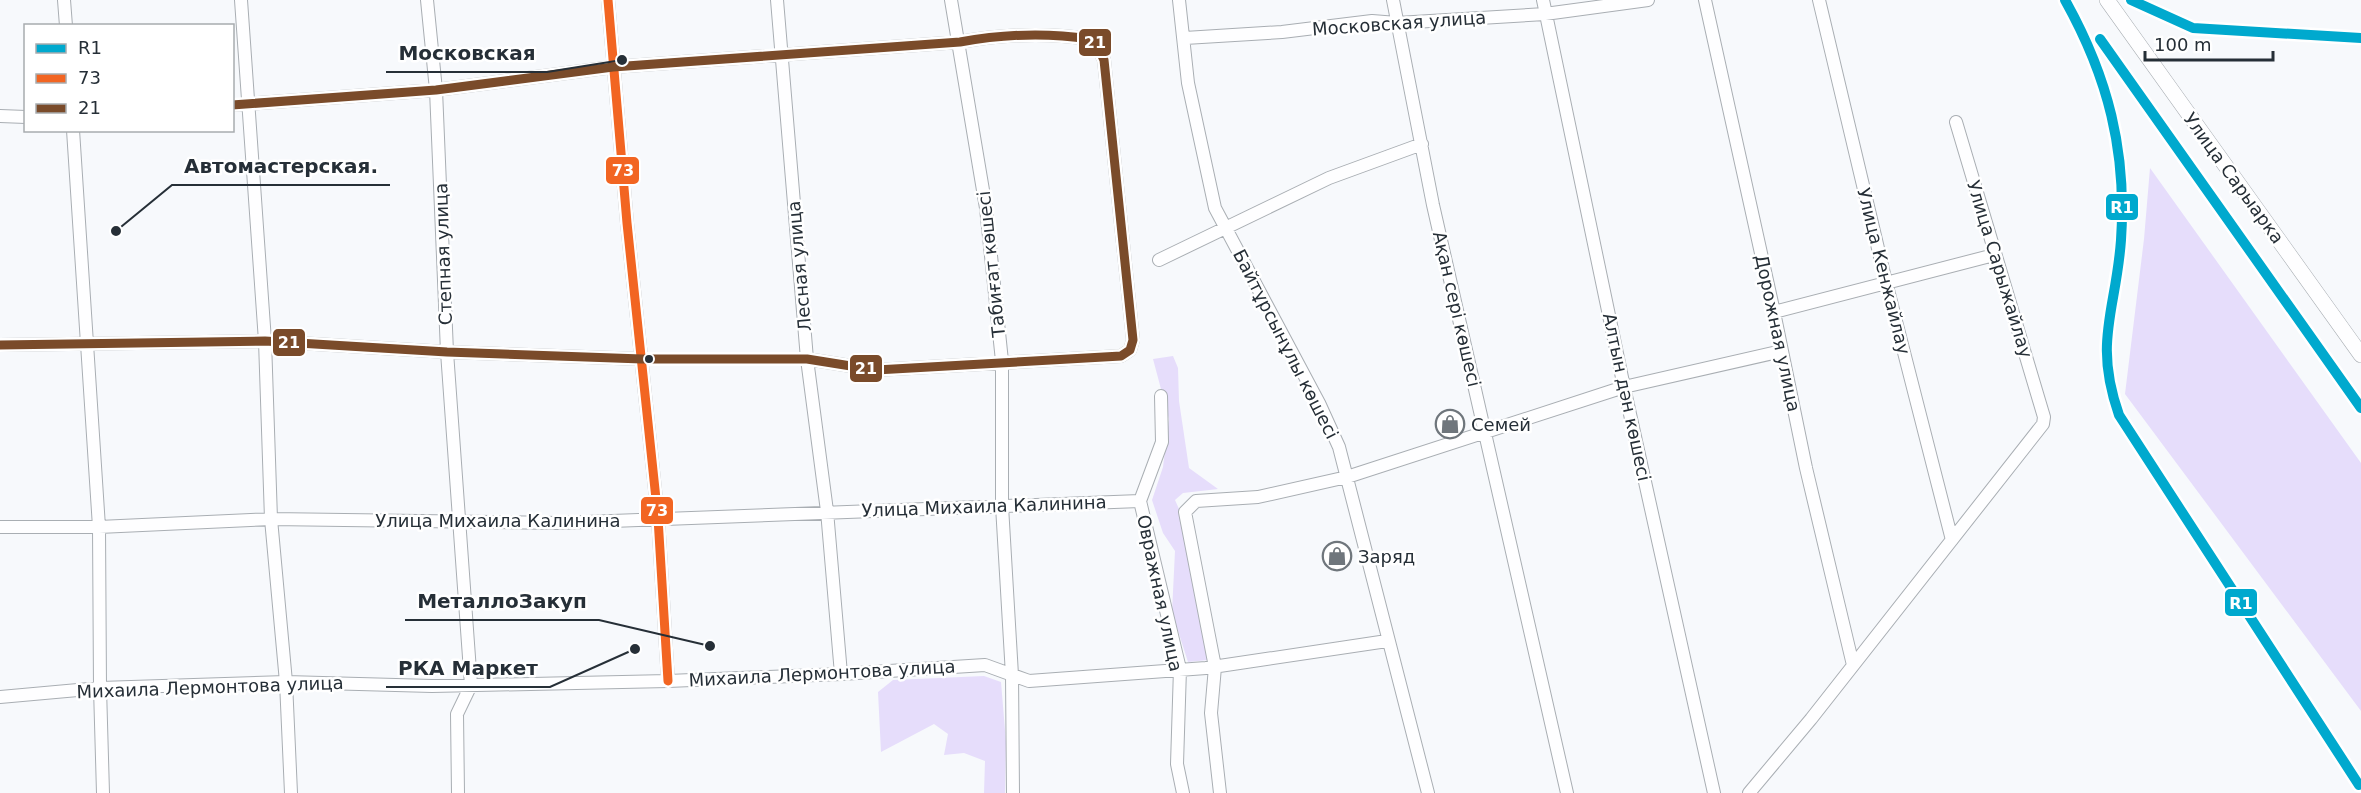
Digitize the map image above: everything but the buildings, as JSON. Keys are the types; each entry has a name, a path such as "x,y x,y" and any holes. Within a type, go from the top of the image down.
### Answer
{"main road":[{"name":"Улица Сарыарка","path":"2107,0 2361,355"}],"street":[{"path":"64,0 66,24"},
{"path":"241,0 265,341 271,519 286,681 291,793"},
{"name":"Степная улица","path":"427,0 436,90 447,352 471,685 457,714 458,793"},
{"path":"608,0 612,67 658,518 668,681"},
{"name":"Лесная улица","path":"777,0 807,359 827,511 841,674"},
{"name":"Табиғат көшесі","path":"951,0 960,42 986,208 1002,361 1002,506 1012,675 1013,793"},
{"name":"Байтұрсынұлы көшесі","path":"1179,0 1185,38 1188,83 1215,208 1319,403 1339,447 1387,641 1428,793"},
{"name":"Ақан сері көшесі","path":"1393,0 1422,144 1567,793"},
{"name":"Алтын дән көшесі","path":"1543,0 1624,387 1714,793"},
{"name":"Московская улица","path":"1185,38 1282,32 1372,21 1397,23 1545,14 1648,0"},
{"name":"Дорожная улица","path":"1705,0 1774,312 1808,480 1852,665"},
{"name":"Улица Кенжайлау","path":"1819,0 1886,282 1952,540"},
{"path":"0,345 265,341 447,352 642,359 807,359 876,370 1121,356 1130,350 1133,340 1104,60 1096,43 1089,39 1037,33 1004,34 960,42 781,57 612,67 436,90 234,105"},
{"path":"0,117 24,117"},
{"name":"Улица Сарыжайлау","path":"1952,540 2039,431 2044,417 1956,122"},
{"path":"73,132 99,527 100,688 104,793"},
{"path":"1159,260 1329,178 1422,144"},
{"path":"1774,312 1994,255"},
{"path":"1220,793 1211,713 1215,667 1185,512 1189,506 1196,501 1258,497 1347,477 1485,430 1624,387 1782,351"},
{"name":"Овражная улица","path":"1161,396 1162,442 1140,501 1180,669 1177,764 1183,793"},
{"name":"Улица Михаила Калинина","path":"0,527 99,527 271,519 559,523 827,511 1140,501"},
{"path":"1749,793 1952,540"},
{"name":"Михаила Лермонтова улица","path":"0,697 100,688 286,681 471,685 668,681 841,674 984,664 1029,681 1215,667 1387,641"}],"shaded area":[{"path":"2150,168 2361,463 2361,711 2125,394 2144,239"},
{"path":"1173,356 1178,368 1179,401 1189,468 1218,489 1183,493 1175,500 1184,520 1195,598 1208,660 1188,662 1172,612 1175,551 1163,533 1152,500 1163,467 1169,419 1153,359"},
{"path":"984,676 1001,682 1006,742 1005,793 984,793 985,761 964,753 944,755 948,734 934,724 881,752 878,692 893,680"}],"transit line":[{"name":"73","path":"608,0 627,223 658,518 668,681"},
{"name":"R1","path":"2065,0 2093,57 2103,86 2117,145 2121,176 2121,240 2107,346 2111,389 2119,415 2359,785"},
{"name":"R1","path":"2131,0 2193,28 2361,38"},
{"name":"21","path":"0,345 265,341 447,352 642,359 807,359 876,370 1121,356 1130,350 1133,340 1104,60 1096,43 1089,39 1056,35 992,37 960,42 613,67 436,90 234,105"},
{"name":"R1","path":"2100,39 2361,408"}],"place":[{"name":"Московская","path":"622,60"},
{"name":"Автомастерская.","path":"116,231"},
{"name":"Семей","path":"1450,424"},
{"name":"Заряд","path":"1337,556"},
{"name":"МеталлоЗакуп","path":"710,646"},
{"name":"РКА Маркет","path":"635,649"}]}
